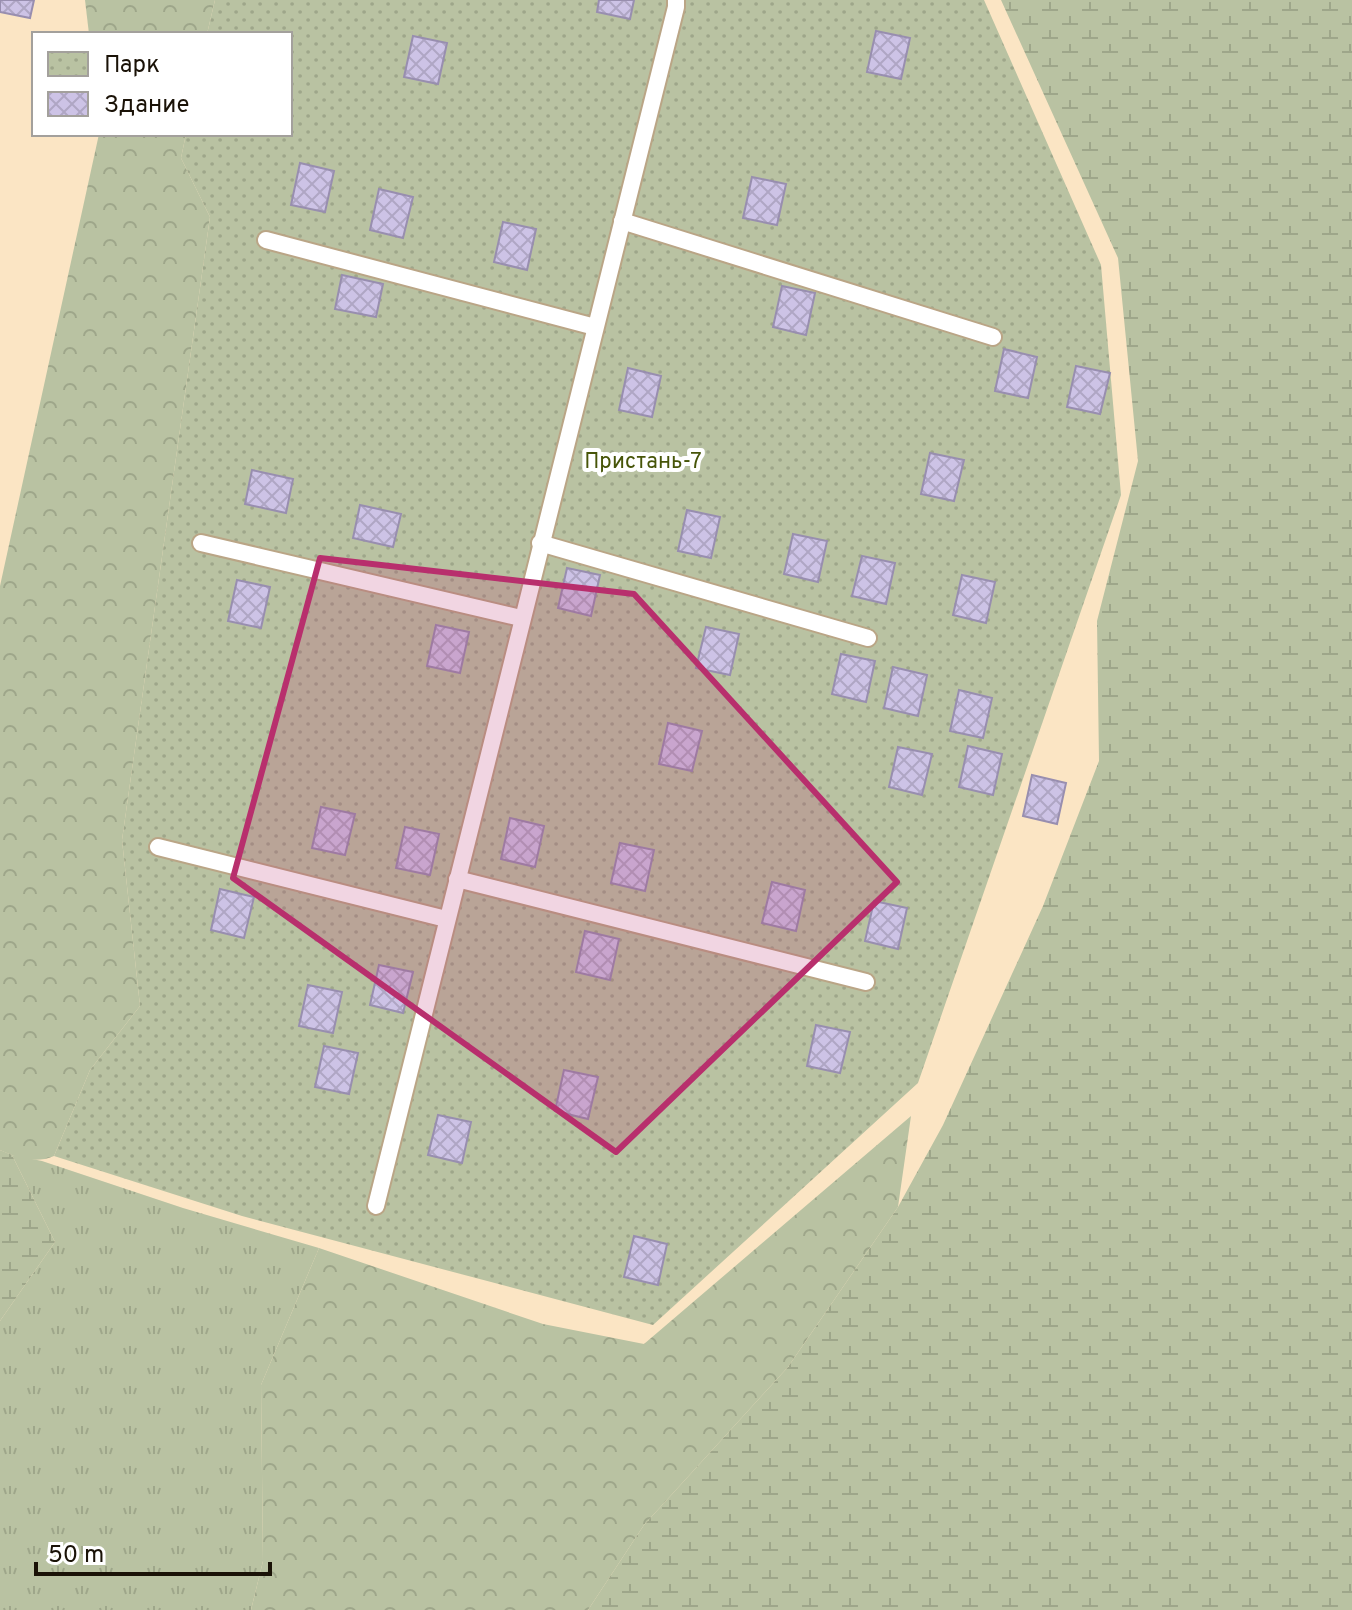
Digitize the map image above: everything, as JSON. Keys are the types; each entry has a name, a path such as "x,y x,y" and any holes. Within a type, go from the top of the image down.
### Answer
{"lane":[{"path":"376,1206 676,0"},
{"path":"622,221 993,337"},
{"path":"266,240 595,327"},
{"path":"201,543 521,618"},
{"path":"540,543 868,638"},
{"path":"158,847 446,919"},
{"path":"457,879 866,982"}],"highlighted area":[{"path":"320,558 634,594 897,882 616,1152 233,878"}],"green space":[{"path":"85,0 215,0 207,32 89,32"},
{"name":"Пристань-7","path":"215,0 984,0 1101,265 1121,495 918,1083 653,1325 242,1216 54,1156 90,1070 140,1006 122,840 210,217 181,158 186,136 292,136 292,32 207,32"},
{"path":"1001,0 1352,0 1352,1610 588,1610 644,1525 788,1367 898,1207 943,1125 1043,906 1099,761 1097,621 1138,461 1118,258"},
{"path":"99,136 186,136 181,158 210,217 122,840 140,1006 90,1070 54,1156 33,1160 0,1150 0,586"},
{"path":"911,1116 898,1207 788,1367 644,1525 588,1610 251,1610 263,1561 261,1385 319,1248 543,1324 644,1344"},
{"path":"0,1150 12,1155 55,1242 0,1321"},
{"path":"12,1155 42,1161 183,1208 319,1248 261,1385 263,1561 251,1610 0,1610 0,1321 55,1242"}],"building":[{"path":"0,0 34,0 30,18 0,12"},
{"path":"599,0 634,0 630,19 597,12"},
{"path":"876,31 910,38 901,79 867,72"},
{"path":"413,36 447,43 438,84 404,77"},
{"path":"300,163 334,171 325,212 291,205"},
{"path":"752,177 786,184 777,225 743,218"},
{"path":"379,189 413,197 403,238 370,230"},
{"path":"503,222 536,229 527,270 494,262"},
{"path":"342,275 383,284 376,317 335,309"},
{"path":"782,286 815,293 806,335 773,327"},
{"path":"1004,349 1037,357 1028,398 995,391"},
{"path":"1076,366 1110,373 1100,414 1067,407"},
{"path":"628,368 661,376 652,417 619,410"},
{"path":"930,453 964,460 954,501 921,494"},
{"path":"252,470 293,479 286,513 245,504"},
{"path":"360,505 401,514 393,547 353,538"},
{"path":"687,510 720,517 711,558 678,551"},
{"path":"793,534 827,541 818,582 784,574"},
{"path":"862,556 895,563 886,604 852,596"},
{"path":"567,568 600,575 591,616 558,608"},
{"path":"962,575 995,582 986,623 953,615"},
{"path":"237,580 270,587 261,628 228,621"},
{"path":"436,625 469,632 460,673 427,666"},
{"path":"706,627 739,634 730,675 696,668"},
{"path":"841,654 875,661 866,702 832,694"},
{"path":"893,667 927,675 918,716 884,708"},
{"path":"959,690 992,698 983,738 950,731"},
{"path":"668,723 702,731 692,771 659,764"},
{"path":"968,746 1002,754 993,795 959,787"},
{"path":"898,747 932,754 922,795 889,787"},
{"path":"1032,775 1066,783 1057,824 1023,816"},
{"path":"321,807 355,814 345,855 312,848"},
{"path":"510,818 544,826 535,867 501,859"},
{"path":"405,827 439,834 430,875 396,868"},
{"path":"620,843 654,850 645,891 611,883"},
{"path":"772,882 805,890 796,931 762,923"},
{"path":"220,889 254,897 244,938 211,930"},
{"path":"874,901 907,908 898,949 865,941"},
{"path":"585,931 619,939 610,980 576,972"},
{"path":"379,965 413,972 403,1013 370,1005"},
{"path":"308,985 342,992 333,1033 299,1026"},
{"path":"816,1025 850,1032 840,1073 807,1066"},
{"path":"324,1046 358,1053 349,1094 315,1087"},
{"path":"564,1070 598,1077 588,1119 555,1111"},
{"path":"438,1115 471,1122 462,1163 428,1155"},
{"path":"634,1236 667,1244 658,1285 624,1277"}]}
